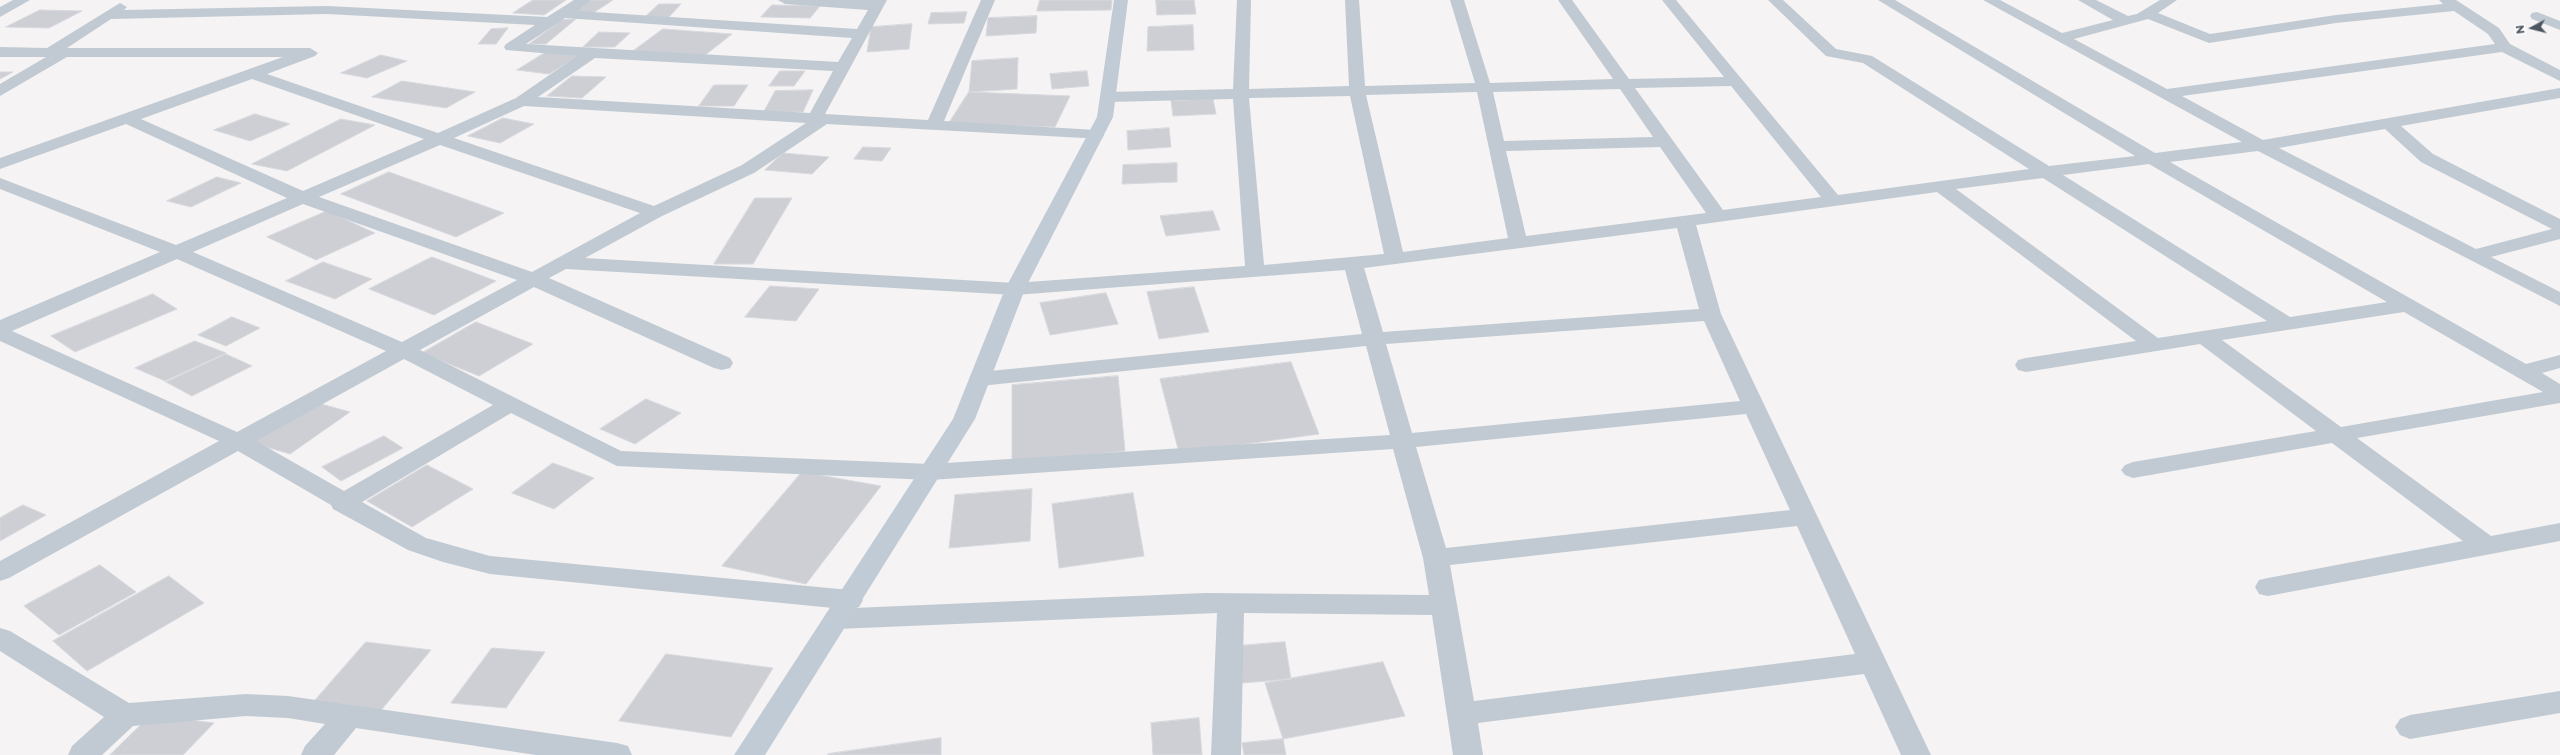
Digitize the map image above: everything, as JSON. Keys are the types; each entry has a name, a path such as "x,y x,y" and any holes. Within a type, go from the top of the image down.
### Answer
{"street":[{"path":"0,13 23,0"},
{"path":"0,91 131,0"},
{"path":"584,0 511,47 843,67"},
{"path":"0,572 655,212 748,169 819,118 843,67 878,3 785,0"},
{"path":"934,125 988,0"},
{"path":"749,755 964,419 1016,289 1105,117 1121,0"},
{"path":"1244,0 1241,94 1255,271"},
{"path":"1352,0 1357,91 1395,258"},
{"path":"1458,0 1484,88 1518,242"},
{"path":"1565,0 1718,217"},
{"path":"1669,0 1834,201"},
{"path":"1775,0 1831,53 1867,59 2287,324"},
{"path":"1885,0 2151,158 2523,372 2560,395"},
{"path":"1990,0 2260,145 2560,300"},
{"path":"2085,0 2126,21"},
{"path":"2060,38 2147,14 2170,0"},
{"path":"2147,14 2209,39 2450,3 2494,32 2504,46 2560,76"},
{"path":"109,15 327,10 556,18 861,34"},
{"path":"2537,16 2560,26"},
{"path":"2165,94 2504,46"},
{"path":"0,52 310,54 0,164"},
{"path":"0,328 439,139 522,101 592,53"},
{"path":"253,74 655,212"},
{"path":"1108,97 1736,81"},
{"path":"563,263 1016,289 1353,264 1718,217 2151,158 2260,145 2389,124 2560,93"},
{"path":"522,101 1096,135"},
{"path":"128,119 303,198 534,279 722,364"},
{"path":"2389,124 2427,158 2560,226"},
{"path":"1497,146 1666,142"},
{"path":"0,183 177,252 403,350 509,405 617,458 930,472 1403,441 1754,406"},
{"path":"1940,186 2154,345"},
{"path":"1685,221 1711,314 1916,755"},
{"path":"2474,255 2560,233"},
{"path":"1353,264 1436,558 1468,755"},
{"path":"2026,366 2407,305"},
{"path":"980,379 1374,340 1711,314"},
{"path":"0,333 238,441 342,503 417,544 452,556 490,564 843,609 1232,603 1444,605"},
{"path":"2204,337 2487,546"},
{"path":"2523,372 2560,361"},
{"path":"2133,470 2560,395"},
{"path":"342,503 509,405"},
{"path":"1436,558 1806,517"},
{"path":"2268,588 2560,532"},
{"path":"1226,755 1232,603"},
{"path":"0,638 125,715 246,706 288,707 550,751 617,755"},
{"path":"1462,714 1873,662"},
{"path":"2410,727 2560,702"},
{"path":"83,755 125,715"},
{"path":"316,755 349,717"}],"building":[{"path":"533,0 566,0 544,15 513,13"},
{"path":"591,0 613,0 590,15 569,13"},
{"path":"1040,0 1112,0 1111,10 1037,11"},
{"path":"1156,0 1194,0 1196,14 1157,15"},
{"path":"659,4 681,4 668,18 644,18"},
{"path":"772,5 820,6 810,18 761,17"},
{"path":"40,10 82,11 49,28 6,27"},
{"path":"967,12 964,23 928,24 931,13"},
{"path":"1037,16 1036,33 986,36 988,18"},
{"path":"576,19 546,44 529,44 561,20"},
{"path":"912,24 909,49 867,52 871,27"},
{"path":"1193,25 1194,50 1147,51 1148,27"},
{"path":"508,28 496,44 478,44 491,29"},
{"path":"663,29 732,34 704,56 633,51"},
{"path":"599,32 630,33 615,47 583,47"},
{"path":"546,52 578,56 549,74 517,70"},
{"path":"381,55 407,61 367,78 341,73"},
{"path":"1018,58 1017,89 969,92 972,61"},
{"path":"780,71 805,71 794,86 769,86"},
{"path":"1087,71 1089,86 1052,89 1050,74"},
{"path":"0,72 13,72 0,79"},
{"path":"572,76 606,77 582,98 547,96"},
{"path":"402,81 475,92 446,108 372,97"},
{"path":"714,85 748,85 734,106 699,106"},
{"path":"813,90 803,112 763,113 775,91"},
{"path":"969,92 1070,96 1055,127 949,123"},
{"path":"1213,99 1216,114 1173,116 1171,101"},
{"path":"255,114 290,124 250,141 214,130"},
{"path":"503,118 534,124 500,143 468,136"},
{"path":"341,119 375,125 287,171 252,164"},
{"path":"1169,128 1171,147 1128,150 1127,131"},
{"path":"863,147 891,148 882,161 854,159"},
{"path":"783,153 829,157 812,174 765,170"},
{"path":"1177,163 1177,182 1122,184 1123,165"},
{"path":"389,172 504,213 456,237 341,194"},
{"path":"217,177 241,183 191,207 167,201"},
{"path":"755,198 792,198 753,264 714,264"},
{"path":"327,211 375,233 316,260 267,237"},
{"path":"1213,211 1220,230 1166,236 1160,216"},
{"path":"432,257 496,281 434,315 369,289"},
{"path":"323,262 372,279 335,299 286,281"},
{"path":"770,286 819,289 796,321 745,317"},
{"path":"1194,287 1209,332 1159,339 1147,292"},
{"path":"1106,293 1118,324 1050,335 1040,303"},
{"path":"153,294 177,309 75,352 51,336"},
{"path":"232,317 260,328 226,346 198,335"},
{"path":"476,322 533,344 479,376 422,353"},
{"path":"195,341 226,353 165,381 135,368"},
{"path":"226,354 252,366 192,396 166,382"},
{"path":"1291,362 1319,434 1179,453 1160,379"},
{"path":"1118,376 1125,451 1012,462 1012,385"},
{"path":"646,399 681,413 635,444 600,429"},
{"path":"307,400 350,412 290,454 246,441"},
{"path":"384,436 403,448 341,481 322,467"},
{"path":"553,463 594,478 554,509 512,493"},
{"path":"427,465 473,489 412,527 367,501"},
{"path":"802,472 881,486 806,584 722,566"},
{"path":"1032,489 1030,541 949,548 955,495"},
{"path":"1133,493 1144,556 1059,568 1052,504"},
{"path":"23,505 46,515 0,541 0,518"},
{"path":"100,565 136,592 59,635 24,606"},
{"path":"169,576 204,603 87,671 53,641"},
{"path":"366,642 431,650 378,714 310,706"},
{"path":"1285,642 1291,679 1242,683 1237,646"},
{"path":"492,648 545,652 506,708 451,703"},
{"path":"666,654 773,668 731,737 619,721"},
{"path":"1383,662 1405,716 1283,739 1265,683"},
{"path":"151,715 214,723 183,755 110,755"},
{"path":"1199,718 1202,755 1153,755 1151,723"},
{"path":"941,738 941,755 828,755 828,754"},
{"path":"1283,739 1286,755 1244,755 1242,743"}]}
